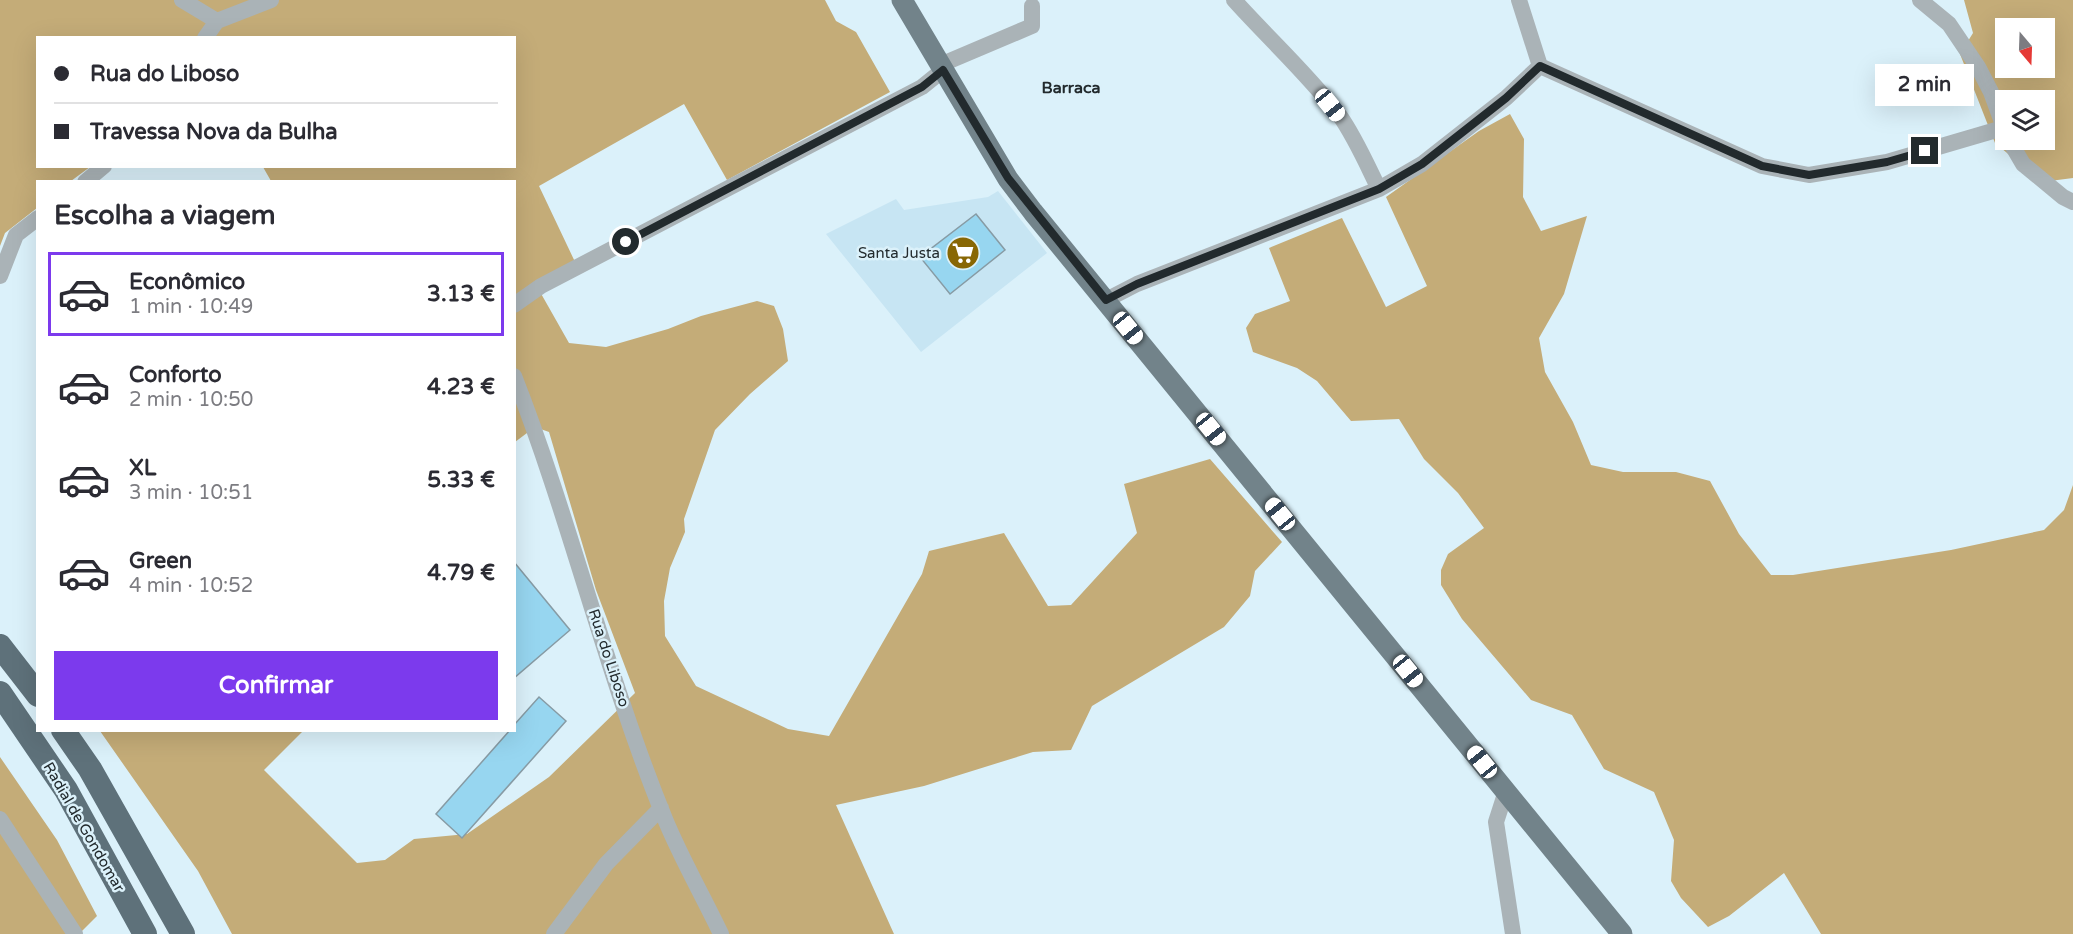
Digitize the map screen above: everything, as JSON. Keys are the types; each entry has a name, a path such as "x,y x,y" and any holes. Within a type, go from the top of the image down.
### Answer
{"highway":[{"path":"0,646 36,692"},
{"name":"Radial de Gondomar","path":"0,693 66,790 145,934"},
{"path":"64,732 90,769 183,934"}],"main road":[{"path":"902,0 1008,178 1622,934"}],"street":[{"path":"182,0 217,21"},
{"path":"206,36 217,21 271,0"},
{"path":"1234,0 1310,80 1341,118 1357,143 1379,189"},
{"path":"1520,0 1540,66 1762,166 1809,175 1887,162 1995,136"},
{"path":"1920,0 1949,24 1978,67 1995,105"},
{"path":"516,304 541,286 922,87 943,70 947,62 1032,26 1032,6"},
{"path":"1106,300 1137,284 1379,189 1422,164 1506,98 1540,66"},
{"path":"2015,150 2023,164 2063,197 2073,202"},
{"path":"87,180 102,168"},
{"path":"0,276 16,235 36,220"},
{"name":"Rua do Liboso","path":"516,381 532,422 621,697 661,808 721,934"},
{"path":"1506,790 1496,822 1513,934"},
{"path":"554,934 606,864 661,808"},
{"path":"0,819 75,934"}],"shaded area":[{"path":"0,0 825,0 836,21 856,32 890,92 727,180 684,104 539,186 576,264 535,283 569,343 606,347 668,329 701,316 757,301 774,306 783,329 788,361 750,394 715,430 684,519 685,532 670,568 664,601 665,636 696,686 788,729 829,736 922,574 929,551 1004,533 1048,606 1071,605 1137,533 1124,484 1210,459 1282,542 1255,571 1250,596 1224,627 1092,706 1071,750 1033,752 924,786 836,805 894,934 232,934 198,871 101,732 302,732 264,770 357,863 385,860 414,839 467,834 549,777 635,693 596,590 549,432 535,427 516,441 516,180 270,180 264,168 516,168 516,36 36,36 36,168 89,168 72,180 36,180 36,209 5,233 0,246"},
{"path":"1964,0 2073,0 2073,178 2042,182 2003,150 2055,150 2055,90 1995,90 1995,143 1960,54 1973,33"},
{"path":"1510,114 1524,139 1523,197 1541,231 1587,216 1564,294 1539,338 1545,372 1573,422 1591,465 1623,472 1676,472 1710,481 1739,534 1771,575 1793,575 1951,550 2044,530 2064,510 2073,485 2073,934 1821,934 1784,873 1729,916 1708,927 1681,898 1671,881 1674,840 1654,792 1604,769 1572,715 1531,700 1462,619 1441,585 1441,570 1448,554 1484,528 1458,493 1424,459 1399,419 1351,421 1317,381 1297,368 1253,352 1246,328 1255,314 1290,301 1269,248 1342,218 1386,307 1427,286 1386,197 1479,131"},
{"path":"998,191 1047,253 921,352 826,234 896,199 904,210 988,197"},
{"path":"0,757 57,840 97,916 79,934 0,934"}],"building":[{"name":"Santa Justa","path":"976,214 1005,250 950,294 920,257"},
{"path":"516,564 570,630 516,676"},
{"path":"539,697 566,721 462,838 436,814 508,732 516,732 516,723"}],"place":[{"name":"Santa Justa","path":"963,253"}],"district":[{"name":"Barraca","path":"1071,87"}],"route":[{"path":"626,242 922,87 943,70 1008,178 1033,212 1106,300 1137,284 1379,189 1422,164 1506,98 1540,66 1762,166 1809,175 1887,162 1925,151"}]}
